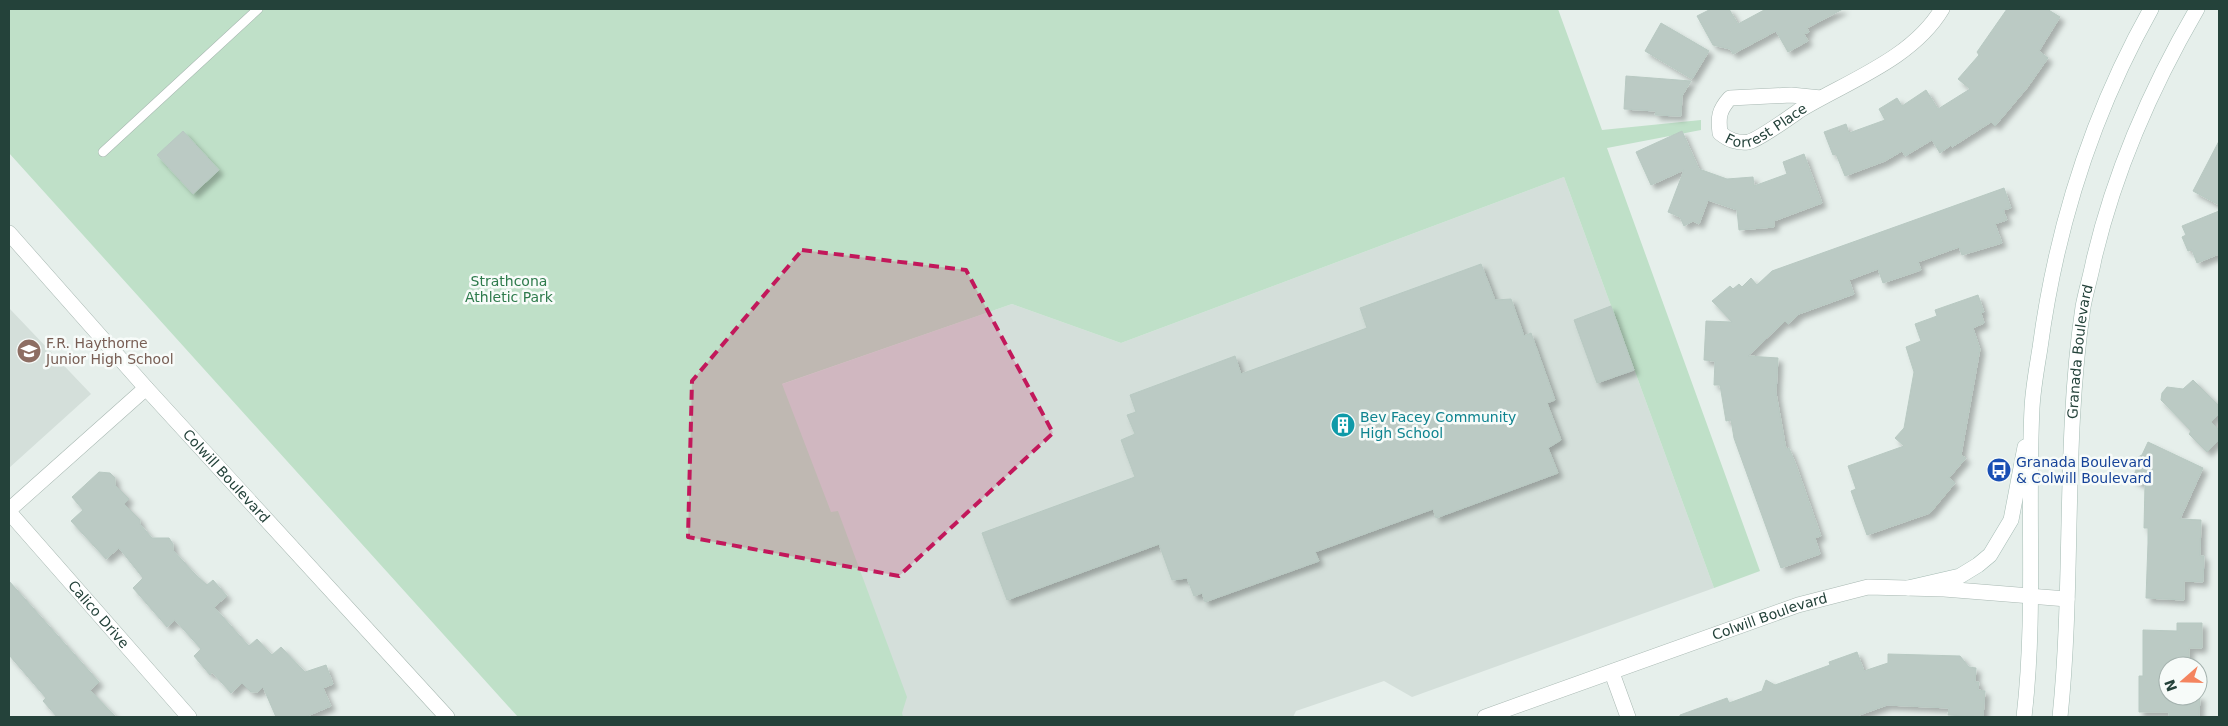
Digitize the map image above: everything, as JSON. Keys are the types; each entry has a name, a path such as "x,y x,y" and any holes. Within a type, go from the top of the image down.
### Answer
{"street":[{"name":"Forrest Place","path":"1821,98 1792,95 1730,98 1721,108 1718,119 1720,133 1730,141 1749,142 1892,58 1933,24 1942,9"},
{"path":"1908,588 1960,576 1978,565 1990,555 2011,520 2032,406 2046,305 2062,229 2080,167 2108,94 2151,9"},
{"name":"Granada Boulevard","path":"2060,717 2068,599 2069,495 2073,398 2083,306 2115,183 2144,110 2172,52 2197,9"},
{"name":"Colwill Boulevard","path":"9,232 15,249 146,388 448,717"},
{"name":"Calico Drive","path":"146,388 9,511 189,717"},
{"path":"2024,717 2030,596 2032,406"},
{"name":"Colwill Boulevard","path":"1485,717 1798,605 1868,587 2068,599"},
{"path":"1612,673 1628,717"}],"lane":[{"path":"103,152 258,9"}],"highlighted area":[{"path":"802,250 966,270 1053,433 899,576 688,537 692,381"}],"shaded area":[{"name":"Bev Facey Community High School","path":"1564,177 1714,588 1412,697 1384,681 1296,711 1293,717 888,717 771,388 1012,304 1121,343"},
{"name":"F.R. Haythorne Junior High School","path":"9,308 91,394 9,468"}],"green space":[{"name":"Strathcona Athletic Park","path":"9,9 1558,9 1602,130 1701,120 1701,130 1607,148 1760,571 1714,588 1564,177 1121,343 1012,304 782,384 831,512 838,511 907,697 902,713 903,717 518,717 9,153"}],"building":[{"path":"1711,9 1729,9 1738,24 1766,9 1843,9 1807,28 1809,32 1804,34 1808,41 1788,52 1776,31 1733,54 1730,49 1713,45 1697,16"},
{"path":"2007,9 2047,9 2060,17 2039,51 2048,58 2027,88 1995,126 1991,122 1940,153 1932,140 1905,156 1902,151 1885,161 1845,176 1836,154 1833,155 1824,132 1846,124 1849,133 1885,120 1879,109 1897,98 1902,106 1926,90 1938,109 1970,89 1958,79 1979,55 1977,52"},
{"path":"1661,23 1709,51 1692,79 1645,51"},
{"path":"1626,76 1691,81 1682,96 1681,116 1655,115 1656,111 1624,109"},
{"path":"183,131 219,170 193,194 157,155"},
{"path":"1682,131 1699,169 1727,179 1753,177 1754,186 1787,174 1783,162 1804,154 1822,203 1774,221 1774,227 1739,230 1737,210 1708,200 1699,224 1693,221 1684,226 1680,217 1668,212 1684,170 1651,185 1636,152"},
{"path":"2219,141 2219,205 2193,191"},
{"path":"2004,188 2011,208 2003,210 2007,220 1995,224 2002,243 1962,255 1959,247 1918,262 1921,270 1883,283 1878,269 1849,280 1854,294 1799,314 1788,324 1785,321 1748,356 1778,358 1776,393 1786,449 1789,448 1796,465 1821,536 1815,538 1820,554 1781,568 1734,438 1731,420 1726,421 1720,385 1714,385 1715,361 1704,360 1706,321 1732,322 1712,301 1730,286 1733,289 1739,284 1742,287 1751,278 1757,285 1772,271"},
{"path":"2219,211 2219,254 2197,263 2192,250 2188,251 2182,237 2186,235 2182,226"},
{"name":"Bev Facey Community High School","path":"1481,264 1495,300 1511,299 1524,336 1531,333 1555,400 1547,403 1561,440 1548,448 1558,473 1436,518 1433,509 1315,552 1319,561 1205,602 1202,593 1194,596 1187,578 1172,580 1159,544 1007,600 982,533 1135,477 1121,440 1135,434 1127,415 1136,412 1130,395 1235,356 1241,374 1367,328 1360,308"},
{"path":"1978,295 1984,312 1981,313 1984,323 1973,328 1980,349 1961,455 1966,458 1949,478 1955,483 1930,513 1867,535 1851,491 1856,489 1848,466 1904,446 1895,438 1904,428 1914,372 1906,347 1921,341 1915,324 1937,316 1935,310"},
{"path":"1611,306 1634,370 1597,383 1574,320"},
{"path":"2193,380 2219,406 2219,414 2211,422 2219,430 2219,440 2207,452 2189,434 2191,431 2161,400 2162,393 2167,387 2183,389"},
{"path":"2148,442 2203,468 2180,519 2201,520 2200,556 2204,556 2203,582 2184,581 2184,600 2146,598 2148,528 2144,528 2145,485 2132,479 2136,470 2133,464 2136,458 2142,455"},
{"path":"99,472 110,473 115,478 115,485 129,499 124,504 140,520 140,524 152,538 169,538 173,544 173,550 195,574 207,585 213,580 227,596 214,607 249,646 257,639 272,655 281,647 305,672 326,665 333,684 323,688 331,706 305,717 276,717 263,687 258,692 251,692 242,683 231,693 212,672 210,675 194,656 201,649 175,620 167,627 133,588 143,578 119,548 106,559 71,521 83,510 72,497"},
{"path":"9,581 99,682 90,690 116,717 57,717 43,701 46,698 9,655"},
{"path":"2177,623 2202,623 2202,648 2189,648 2189,656 2158,656 2158,706 2200,706 2199,717 2169,717 2169,712 2139,712 2139,676 2143,676 2143,630 2177,631"},
{"path":"1857,652 1864,671 1888,663 1888,654 1960,656 1969,667 1976,668 1975,682 1979,682 1978,690 1985,691 1983,717 1948,715 1949,708 1887,705 1854,717 1680,717 1680,715 1727,698 1729,703 1762,691 1766,680 1775,685 1830,665 1829,662"}],"place":[{"name":"F.R. Haythorne Junior High School","path":"29,351"},
{"name":"Bev Facey Community High School","path":"1343,425"},
{"name":"Granada Boulevard & Colwill Boulevard","path":"1999,470"}]}
